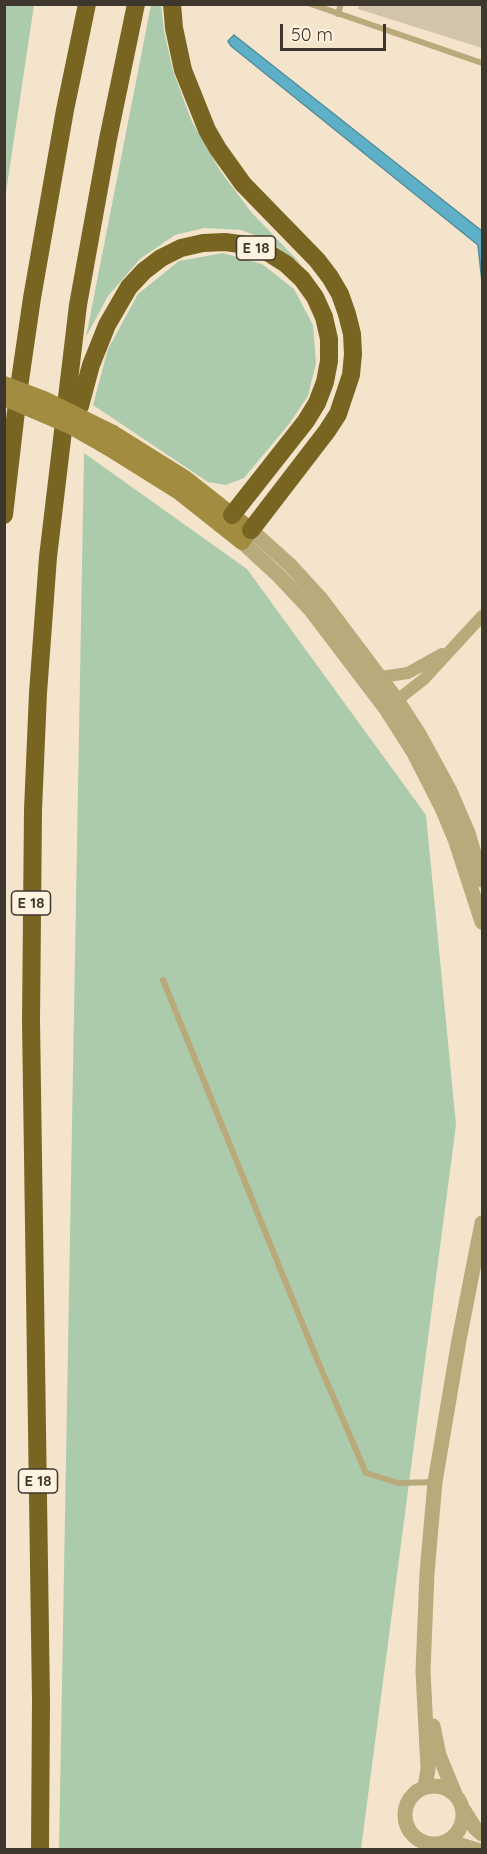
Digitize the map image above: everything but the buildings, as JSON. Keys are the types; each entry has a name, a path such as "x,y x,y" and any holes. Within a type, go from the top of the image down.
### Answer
{"highway":[{"path":"4,515 23,357 49,196 87,4"},
{"name":"E 18","path":"40,1850 41,1701 31,894 39,673 48,557 78,305 108,138 136,4"},
{"name":"E 18","path":"172,4 174,28 183,70 207,130 243,184 317,260 330,277 340,294 352,334 351,375 338,414 246,536"},
{"name":"E 18","path":"64,425 80,406 91,365 107,325 129,287 144,271 161,258 181,248 202,243 236,243 267,252 286,264 302,279 315,297 324,317 329,339 329,361 325,382 311,412 270,469 227,520"},
{"path":"4,384 23,357"}],"main road":[{"path":"4,384 44,399 110,440 179,492 227,520 246,536"},
{"path":"4,398 72,427 110,440"}],"street":[{"path":"246,536 290,565 321,599 381,677 391,705 442,808 483,922"},
{"path":"246,536 391,705 419,734 450,791 468,833 483,880"},
{"path":"391,705 424,679 483,616"},
{"path":"381,677 408,673 458,644"},
{"path":"425,1787 428,1769 424,1699 427,1573 435,1482 459,1340 483,1223"},
{"path":"424,1699 439,1755 455,1794 475,1828 483,1834"},
{"path":"412,1850 405,1815 408,1803 415,1793 425,1787 441,1786 455,1794"},
{"path":"440,1844 455,1835 463,1818 463,1809"},
{"path":"408,1826 420,1840 477,1850"}],"lane":[{"path":"311,4 483,63"},
{"path":"338,14 341,4"},
{"path":"163,980 307,1336 366,1473 398,1483 435,1482"}],"green space":[{"path":"4,5 34,5 5,199"},
{"path":"151,5 161,5 173,71 192,122 221,172 252,213 302,265 268,240 241,230 204,228 175,235 140,259 108,296 86,337"},
{"path":"223,253 262,264 294,289 313,325 316,363 308,396 289,424 244,478 226,485 208,482 93,405 108,349 138,294 179,261"},
{"path":"84,453 247,569 426,815 456,1125 361,1849 59,1850"}],"water":[{"path":"234,35 482,231 482,282 478,245 231,46 228,41"}]}
